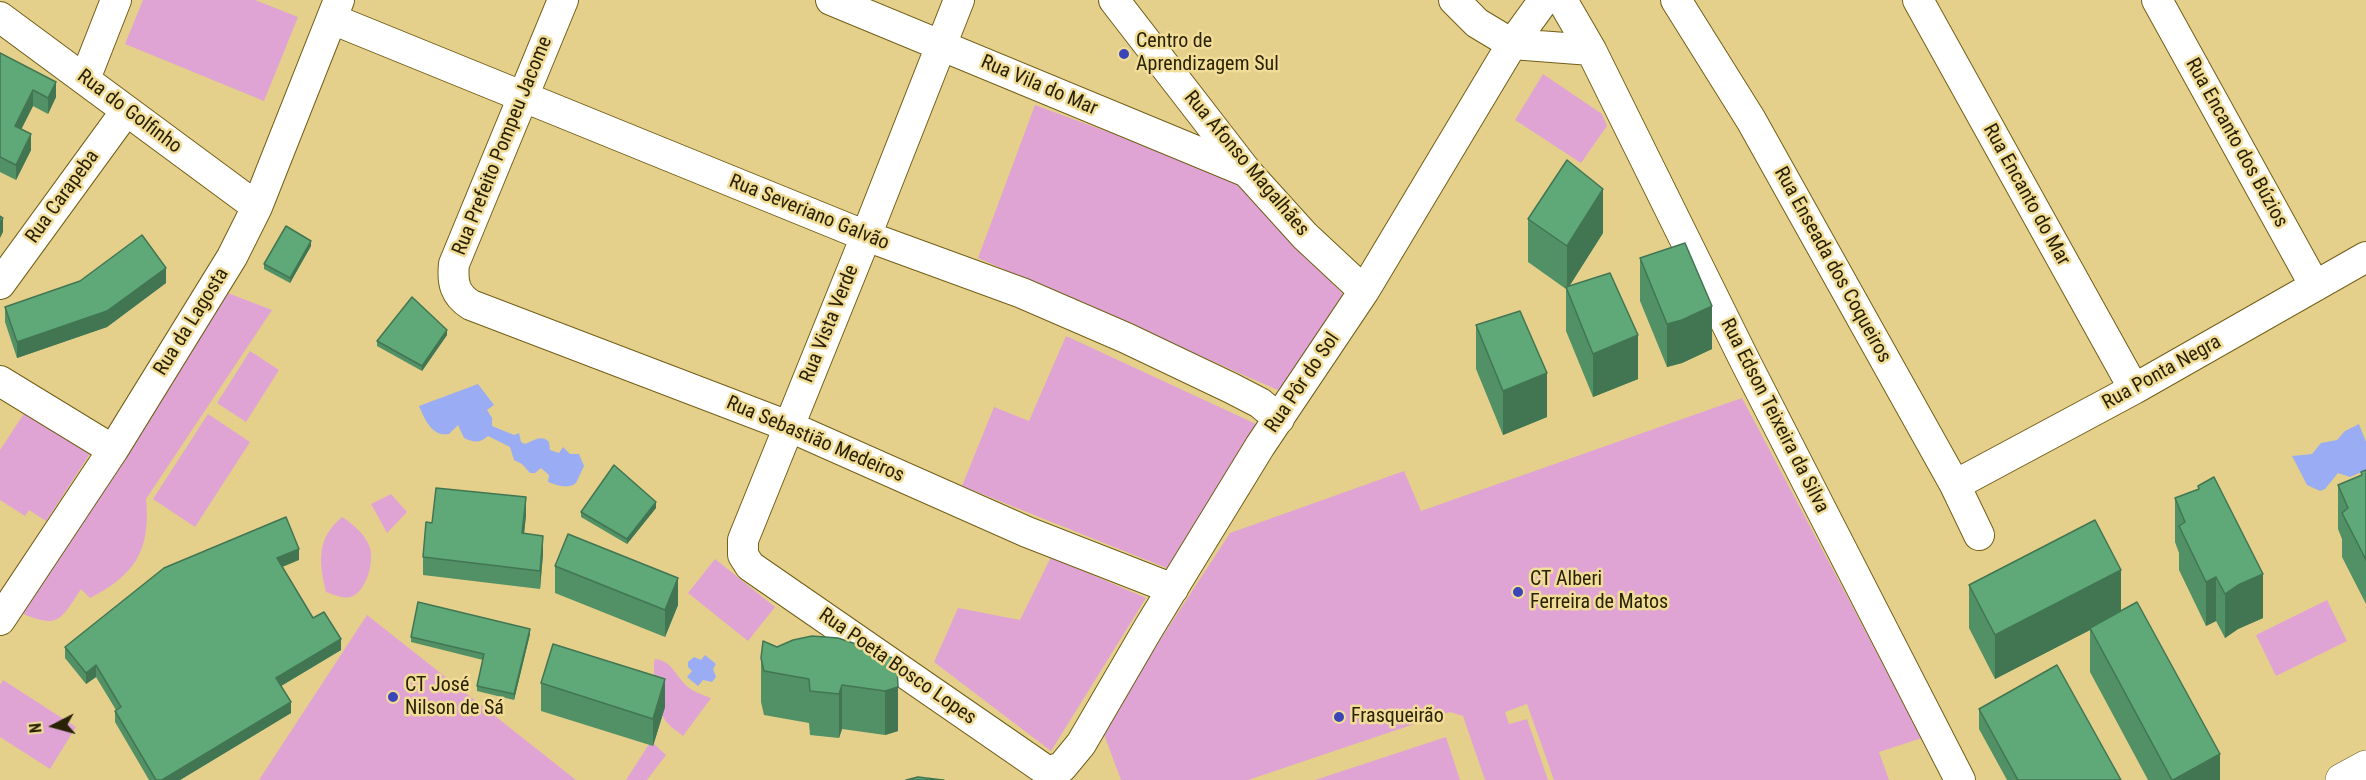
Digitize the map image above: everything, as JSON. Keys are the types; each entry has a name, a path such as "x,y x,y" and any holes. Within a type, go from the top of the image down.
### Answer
{"main road":[{"path":"2342,780 2366,767"}],"street":[{"path":"85,79 116,0"},
{"name":"Rua Prefeito Pompeu Jacome","path":"457,294 453,276 454,264 563,0"},
{"name":"Rua Vila do Mar","path":"831,0 1247,172"},
{"name":"Rua Vista Verde","path":"743,548 743,540 959,0"},
{"name":"Rua Afonso Magalhães","path":"1114,0 1247,172 1305,236 1364,291"},
{"path":"1454,0 1477,23 1512,44 1591,50"},
{"name":"Rua Pôr do Sol","path":"1062,767 1081,744 1173,589 1279,418 1364,291 1512,44 1544,0"},
{"name":"Rua Edson Teixeira da Silva","path":"1562,0 1591,50 1746,363 1960,780"},
{"name":"Rua Enseada dos Coqueiros","path":"1676,0 1750,120 1955,485 1979,535"},
{"name":"Rua Encanto do Mar","path":"1918,0 2134,389"},
{"name":"Rua Encanto dos Búzios","path":"2157,0 2315,286"},
{"name":"Rua Severiano Galvão","path":"336,9 523,98 866,236 1022,293 1126,338 1260,403 1279,418"},
{"name":"Rua da Lagosta","path":"0,642 9,618 221,278 257,207 336,9"},
{"name":"Rua do Golfinho","path":"0,17 257,207"},
{"name":"Rua Carapeba","path":"0,284 126,111"},
{"name":"Rua Ponta Negra","path":"1955,485 2134,389 2366,257"},
{"name":"Rua Sebastião Medeiros","path":"457,294 471,305 788,426 1028,532 1173,589"},
{"path":"0,381 113,450"},
{"name":"Rua Poeta Bosco Lopes","path":"743,548 743,555 750,566 1044,769 1050,771 1062,767"}],"shaded area":[{"path":"143,0 255,0 298,17 264,101 125,44"},
{"path":"1543,74 1602,114 1607,126 1581,163 1515,120"},
{"path":"1035,105 1230,177 1345,296 1280,391 978,258"},
{"path":"225,292 272,310 146,499 146,533 137,559 118,580 90,598 81,589 67,610 55,620 40,620 16,611"},
{"path":"1066,336 1256,424 1169,569 962,486 994,407 1029,421"},
{"path":"250,351 279,370 246,422 217,403"},
{"name":"CT Alberi Ferreira de Matos","path":"1742,398 1922,738 1879,752 1889,780 1554,780 1527,704 1505,712 1509,724 1527,719 1548,780 1485,780 1463,716 1450,712 1248,780 1121,780 1102,729 1230,533 1404,471 1421,511"},
{"path":"29,406 93,449 46,521 29,510 25,516 0,500 0,450"},
{"path":"208,414 250,442 195,527 153,499"},
{"path":"391,494 407,512 387,533 371,504"},
{"path":"342,517 362,534 371,554 368,575 362,588 353,596 346,597 326,592 321,561 324,542 334,525"},
{"path":"1051,557 1146,598 1051,751 934,662 958,608 1020,620"},
{"path":"715,559 775,607 748,641 688,593"},
{"path":"2327,600 2347,641 2276,676 2256,635"},
{"name":"CT José Nilson de Sá","path":"367,615 576,780 259,780"},
{"path":"655,659 670,666 690,689 711,698 683,736 665,720 663,715 655,680"},
{"path":"3,680 76,727 50,769 0,737 0,685"},
{"path":"1446,737 1460,780 1315,780"},
{"path":"651,741 666,755 647,780 626,780"}],"water":[{"path":"478,384 494,405 487,410 492,418 492,426 514,435 519,433 521,442 525,444 543,439 549,442 550,450 559,453 563,447 570,454 579,454 584,466 576,483 566,487 548,482 549,475 541,468 535,473 530,473 522,464 514,460 510,447 488,436 480,441 474,441 464,438 458,425 449,434 438,433 430,426 419,406"},
{"path":"2359,424 2366,442 2366,470 2350,477 2338,473 2325,489 2320,491 2307,485 2292,456 2312,454 2321,443 2337,440 2345,431"},
{"path":"705,655 716,664 713,669 716,677 712,682 703,680 698,686 687,677 692,671 688,667 688,662 694,657 701,660"}],"building":[{"path":"0,53 56,82 48,98 33,90 15,126 31,134 16,165 0,157"},
{"path":"1567,160 1603,189 1567,246 1528,219"},
{"path":"286,226 311,241 290,278 264,264"},
{"path":"142,235 166,268 107,311 17,342 5,307 80,281"},
{"path":"1685,243 1712,306 1682,320 1667,324 1640,258"},
{"path":"1610,273 1638,335 1593,354 1566,287"},
{"path":"412,297 447,330 422,366 377,341"},
{"path":"1520,311 1547,373 1503,391 1476,325"},
{"path":"614,465 656,502 627,539 581,512"},
{"path":"2366,470 2366,560 2342,513 2348,508 2338,485 2362,475 2361,472"},
{"path":"2214,477 2263,574 2238,585 2225,594 2216,577 2206,582 2179,526 2185,522 2175,498 2199,489 2198,486"},
{"path":"436,488 526,497 522,533 543,536 540,571 423,557 426,522 432,523"},
{"path":"286,517 299,549 277,558 313,618 324,612 341,639 276,678 291,702 162,780 156,780 115,711 121,707 96,665 86,673 65,647 164,568"},
{"path":"2095,520 2121,570 1995,635 1969,585"},
{"path":"568,534 678,578 665,610 555,566"},
{"path":"418,602 530,629 514,694 477,686 484,654 411,637"},
{"path":"2137,602 2220,754 2173,780 2090,628"},
{"path":"812,636 838,638 865,647 875,654 894,658 897,666 898,687 885,691 842,685 839,694 810,691 809,679 764,671 761,658 763,641 777,647 793,640"},
{"path":"553,644 665,679 653,719 541,683"},
{"path":"2057,665 2121,780 2018,780 1979,709"},
{"path":"918,777 943,780 906,780"}],"place":[{"name":"Centro de Aprendizagem Sul","path":"1124,54"},
{"name":"CT Alberi Ferreira de Matos","path":"1518,592"},
{"name":"CT José Nilson de Sá","path":"393,697"},
{"name":"Frasqueirão","path":"1339,717"}]}
